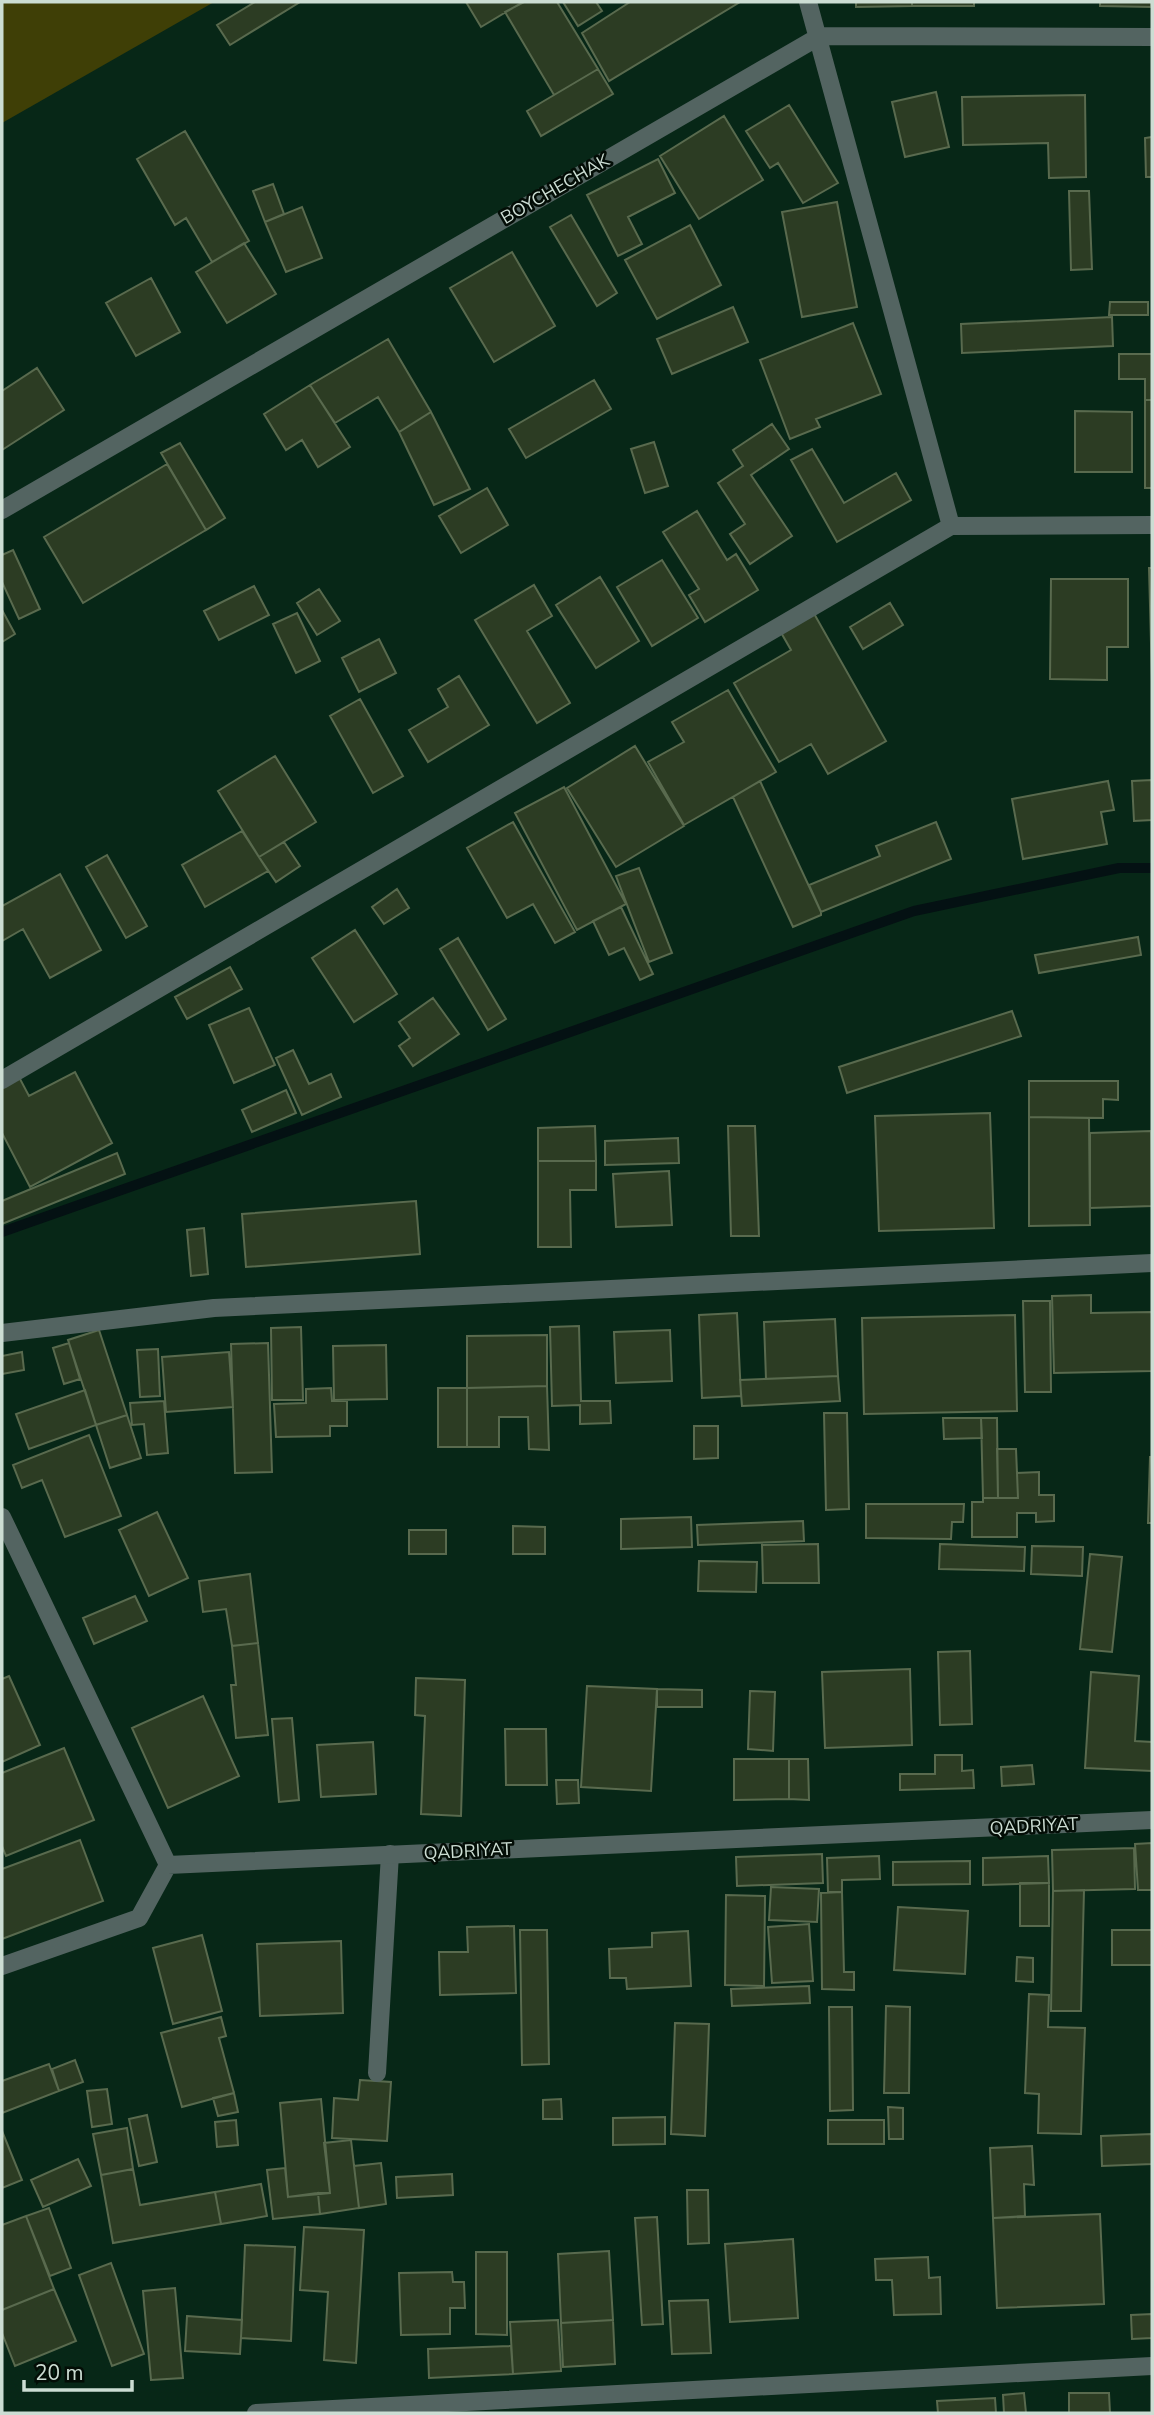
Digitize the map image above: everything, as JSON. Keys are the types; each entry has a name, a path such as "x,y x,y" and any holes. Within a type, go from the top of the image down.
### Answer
{"street":[{"path":"808,2 820,36 951,526"},
{"path":"820,36 1152,37"},
{"name":"BOYCHECHAK","path":"2,510 820,36"},
{"path":"2,1080 951,526 1152,525"},
{"path":"2,1333 214,1308 1152,1263"},
{"path":"2,1517 168,1865 139,1918 2,1966"},
{"name":"QADRIYAT","path":"168,1865 1152,1820"},
{"path":"377,2073 390,1854"},
{"path":"256,2413 1152,2366"}],"shaded area":[{"path":"2,2 214,2 2,123"}],"building":[{"path":"255,2 300,2 230,45 217,25"},
{"path":"466,2 520,2 521,3 481,27"},
{"path":"524,2 557,2 598,69 554,95 505,12"},
{"path":"563,2 596,2 602,11 578,26"},
{"path":"630,2 740,2 609,81 582,33"},
{"path":"856,2 912,2 912,6 856,7"},
{"path":"912,2 974,2 974,6 912,6"},
{"path":"1100,2 1151,2 1151,7 1100,6"},
{"path":"598,69 613,94 541,136 527,111"},
{"path":"936,92 949,147 905,157 892,102"},
{"path":"1085,95 1086,177 1049,178 1048,143 963,145 962,97"},
{"path":"789,105 838,183 803,203 778,163 770,168 746,131"},
{"path":"724,116 763,180 699,219 660,156"},
{"path":"185,131 249,241 212,262 186,218 175,225 137,159"},
{"path":"1152,137 1152,177 1146,177 1145,138"},
{"path":"658,159 675,193 628,217 642,244 618,256 587,195"},
{"path":"273,184 284,214 265,222 253,191"},
{"path":"1069,191 1089,191 1092,269 1071,270"},
{"path":"837,202 857,307 802,317 782,212"},
{"path":"302,207 322,258 286,272 265,222"},
{"path":"571,215 617,293 597,306 550,227"},
{"path":"690,225 721,285 657,319 625,260"},
{"path":"244,243 276,294 227,323 196,272"},
{"path":"512,252 555,326 494,362 450,288"},
{"path":"151,278 180,332 136,356 106,303"},
{"path":"1110,302 1148,302 1148,315 1109,315"},
{"path":"733,307 748,342 672,374 657,339"},
{"path":"1112,317 1113,346 962,353 961,324"},
{"path":"853,323 881,394 816,419 820,427 790,439 760,360"},
{"path":"388,339 431,412 399,432 378,397 335,423 310,385"},
{"path":"1119,354 1152,354 1152,400 1145,400 1145,379 1119,379"},
{"path":"37,368 64,410 2,450 2,391"},
{"path":"594,380 611,409 526,458 509,429"},
{"path":"310,385 350,447 318,467 302,440 286,450 264,414"},
{"path":"1145,400 1152,400 1152,488 1145,488"},
{"path":"1075,411 1132,412 1132,472 1075,472"},
{"path":"431,412 470,489 434,505 399,432"},
{"path":"772,424 789,449 751,475 792,536 750,564 730,534 745,524 718,483 743,466 733,450"},
{"path":"654,442 668,486 645,493 631,449"},
{"path":"180,443 225,518 206,530 161,453"},
{"path":"812,449 844,503 896,473 911,500 837,542 791,460"},
{"path":"167,464 206,530 83,603 44,537"},
{"path":"487,488 508,525 461,553 439,516"},
{"path":"697,511 727,560 736,554 758,590 705,622 689,595 699,589 663,532"},
{"path":"13,550 40,609 19,619 2,582 2,555"},
{"path":"662,560 698,618 652,646 617,587"},
{"path":"1149,568 1152,568 1152,681"},
{"path":"600,577 639,641 596,668 556,605"},
{"path":"1051,579 1128,579 1128,647 1107,647 1107,680 1050,679"},
{"path":"534,585 552,616 527,631 570,703 537,723 475,620"},
{"path":"254,586 269,615 219,640 204,611"},
{"path":"319,589 340,621 317,635 297,603"},
{"path":"890,603 903,625 863,649 850,627"},
{"path":"2,610 15,634 2,642"},
{"path":"812,610 886,741 828,774 811,744 779,762 734,683 791,650 779,629"},
{"path":"297,613 320,661 296,673 273,624"},
{"path":"379,639 396,673 359,692 342,658"},
{"path":"459,676 489,725 428,762 409,730 448,707 438,689"},
{"path":"728,690 776,772 684,825 648,762 684,742 672,722"},
{"path":"360,699 403,776 373,793 330,716"},
{"path":"635,746 684,826 616,867 567,788"},
{"path":"275,756 316,822 259,857 218,791"},
{"path":"1152,780 1152,820 1134,821 1132,781"},
{"path":"760,781 821,912 821,915 793,927 733,797"},
{"path":"1108,781 1114,810 1101,812 1107,844 1023,859 1012,799"},
{"path":"564,787 626,904 577,930 515,813"},
{"path":"513,822 575,932 555,943 533,904 507,918 467,848"},
{"path":"936,822 951,859 821,912 809,885 880,856 876,846"},
{"path":"242,831 268,871 205,907 182,865"},
{"path":"284,842 300,866 276,882 259,857"},
{"path":"107,855 147,926 126,938 86,867"},
{"path":"639,868 672,953 649,962 616,876"},
{"path":"60,874 101,950 50,978 23,929 2,941 2,906"},
{"path":"397,889 409,908 384,924 372,907"},
{"path":"621,907 653,974 640,980 624,948 609,955 593,921"},
{"path":"355,930 397,994 354,1022 312,958"},
{"path":"1138,937 1141,955 1039,973 1035,955"},
{"path":"458,938 506,1019 488,1030 440,949"},
{"path":"230,967 242,989 187,1019 175,997"},
{"path":"433,998 459,1034 413,1066 399,1046 410,1038 399,1022"},
{"path":"249,1008 275,1065 234,1083 209,1025"},
{"path":"1012,1011 1021,1036 847,1093 839,1067"},
{"path":"293,1050 309,1084 331,1074 341,1097 302,1115 276,1058"},
{"path":"75,1072 112,1143 30,1187 2,1133 2,1086 19,1077 29,1096"},
{"path":"1029,1081 1118,1081 1118,1100 1103,1099 1103,1118 1029,1117"},
{"path":"286,1090 296,1113 252,1132 242,1110"},
{"path":"990,1113 994,1228 879,1231 875,1116"},
{"path":"1029,1117 1089,1118 1090,1225 1029,1226"},
{"path":"595,1126 596,1161 538,1161 538,1128"},
{"path":"728,1126 755,1126 759,1236 731,1236"},
{"path":"1151,1131 1152,1206 1090,1208 1090,1133"},
{"path":"678,1138 679,1163 605,1165 605,1141"},
{"path":"117,1153 125,1174 2,1224 2,1201"},
{"path":"538,1161 596,1161 596,1190 570,1190 571,1247 538,1247"},
{"path":"669,1171 672,1225 616,1227 613,1174"},
{"path":"416,1201 420,1254 246,1267 242,1214"},
{"path":"204,1228 208,1274 191,1276 187,1230"},
{"path":"1091,1295 1091,1313 1152,1312 1152,1371 1054,1373 1052,1296"},
{"path":"1023,1301 1050,1301 1051,1392 1025,1392"},
{"path":"737,1313 741,1396 702,1398 699,1315"},
{"path":"1015,1315 1017,1411 864,1414 862,1318"},
{"path":"835,1319 838,1376 766,1379 764,1322"},
{"path":"579,1326 581,1401 610,1401 611,1423 580,1424 580,1405 552,1406 550,1327"},
{"path":"301,1327 303,1400 272,1400 271,1328"},
{"path":"99,1330 127,1415 96,1425 68,1340"},
{"path":"670,1330 672,1381 616,1383 614,1332"},
{"path":"547,1335 547,1386 467,1388 467,1336"},
{"path":"69,1343 80,1379 64,1384 53,1348"},
{"path":"268,1343 272,1472 235,1473 231,1344"},
{"path":"386,1345 387,1399 334,1400 333,1346"},
{"path":"158,1349 160,1396 140,1397 137,1350"},
{"path":"22,1352 24,1370 2,1374 2,1356"},
{"path":"229,1352 233,1407 166,1412 162,1357"},
{"path":"838,1376 840,1401 742,1406 740,1380"},
{"path":"547,1386 549,1450 529,1449 528,1417 499,1417 499,1447 467,1447 467,1388"},
{"path":"331,1388 332,1401 347,1401 347,1426 330,1426 330,1436 276,1437 274,1404 306,1403 306,1389"},
{"path":"438,1388 467,1388 467,1447 438,1447"},
{"path":"85,1390 96,1425 29,1449 16,1414"},
{"path":"164,1401 168,1453 147,1455 144,1424 132,1425 130,1403"},
{"path":"824,1413 847,1413 849,1509 826,1510"},
{"path":"127,1415 141,1458 110,1468 96,1425"},
{"path":"943,1418 981,1418 982,1438 944,1439"},
{"path":"981,1418 997,1418 998,1498 983,1498"},
{"path":"694,1426 718,1426 718,1458 694,1459"},
{"path":"89,1435 121,1516 65,1537 42,1480 22,1488 13,1465"},
{"path":"997,1449 1016,1449 1018,1498 998,1498"},
{"path":"1150,1457 1152,1523 1148,1523"},
{"path":"1039,1472 1039,1495 1054,1495 1054,1521 1036,1522 1036,1513 1017,1513 1017,1537 972,1537 972,1502 983,1502 983,1498 1018,1498 1017,1473"},
{"path":"866,1504 964,1504 963,1522 952,1522 951,1539 866,1538"},
{"path":"157,1512 188,1578 149,1596 119,1530"},
{"path":"691,1517 692,1547 621,1549 621,1519"},
{"path":"803,1521 804,1541 698,1545 697,1525"},
{"path":"513,1526 545,1527 545,1554 513,1554"},
{"path":"409,1530 446,1530 446,1554 409,1554"},
{"path":"818,1544 819,1583 763,1583 762,1545"},
{"path":"940,1544 1025,1547 1024,1571 939,1569"},
{"path":"1032,1546 1083,1547 1082,1576 1031,1574"},
{"path":"1090,1554 1122,1557 1112,1652 1080,1649"},
{"path":"699,1561 757,1562 756,1592 698,1591"},
{"path":"250,1574 258,1643 232,1646 226,1609 203,1612 199,1581"},
{"path":"135,1596 147,1621 94,1644 83,1618"},
{"path":"258,1643 268,1735 236,1738 231,1685 236,1685 232,1646"},
{"path":"970,1651 972,1724 940,1725 938,1652"},
{"path":"910,1669 912,1745 825,1748 822,1672"},
{"path":"1091,1672 1139,1676 1135,1741 1152,1742 1152,1771 1085,1768"},
{"path":"9,1676 40,1745 2,1762 2,1679"},
{"path":"416,1678 465,1680 461,1816 421,1814 425,1716 415,1715"},
{"path":"587,1686 657,1689 651,1791 581,1787"},
{"path":"657,1689 702,1690 702,1707 657,1707"},
{"path":"750,1691 775,1692 773,1751 748,1749"},
{"path":"203,1696 239,1776 168,1808 132,1728"},
{"path":"292,1718 299,1800 279,1802 272,1719"},
{"path":"505,1729 546,1729 547,1785 506,1785"},
{"path":"373,1742 376,1794 321,1797 317,1745"},
{"path":"64,1748 94,1820 6,1856 2,1846 2,1773"},
{"path":"935,1755 962,1755 962,1771 973,1770 974,1788 900,1790 900,1774 935,1774"},
{"path":"734,1759 789,1759 789,1799 734,1800"},
{"path":"789,1759 808,1759 809,1800 789,1799"},
{"path":"1032,1765 1034,1784 1002,1786 1001,1767"},
{"path":"556,1780 578,1780 579,1803 557,1804"},
{"path":"80,1840 103,1901 2,1939 2,1869"},
{"path":"1152,1843 1152,1890 1138,1890 1135,1844"},
{"path":"1134,1848 1135,1889 1053,1891 1052,1850"},
{"path":"822,1854 823,1883 737,1886 736,1857"},
{"path":"879,1856 880,1879 842,1880 842,1892 828,1892 827,1858"},
{"path":"1048,1856 1049,1883 983,1885 983,1858"},
{"path":"970,1861 970,1884 893,1885 893,1862"},
{"path":"1020,1883 1049,1883 1049,1926 1020,1926"},
{"path":"771,1887 819,1889 817,1922 769,1920"},
{"path":"1084,1890 1081,2011 1051,2011 1053,1891"},
{"path":"842,1892 844,1972 854,1972 854,1990 822,1989 821,1893"},
{"path":"726,1895 765,1896 764,1986 725,1985"},
{"path":"898,1907 968,1911 965,1974 894,1970"},
{"path":"809,1924 813,1981 772,1983 768,1927"},
{"path":"514,1926 516,1993 440,1995 439,1952 468,1952 467,1927"},
{"path":"520,1930 547,1930 549,2064 522,2065"},
{"path":"1112,1930 1152,1930 1152,1965 1112,1965"},
{"path":"688,1931 691,1986 627,1989 626,1978 610,1978 609,1949 652,1947 652,1933"},
{"path":"202,1935 222,2011 173,2024 153,1948"},
{"path":"341,1941 343,2013 260,2016 257,1944"},
{"path":"1017,1957 1033,1958 1033,1982 1016,1981"},
{"path":"809,1986 810,2003 732,2006 731,1989"},
{"path":"1029,1994 1049,1995 1048,2027 1085,2028 1081,2134 1038,2133 1039,2094 1025,2093"},
{"path":"886,2006 910,2007 909,2093 884,2093"},
{"path":"829,2007 852,2007 853,2110 830,2111"},
{"path":"221,2017 226,2036 219,2038 234,2093 182,2107 161,2033"},
{"path":"675,2023 709,2024 705,2136 671,2134"},
{"path":"75,2060 83,2082 59,2091 52,2069"},
{"path":"49,2064 59,2091 2,2113 2,2081"},
{"path":"360,2080 391,2082 387,2141 332,2138 334,2098 358,2100"},
{"path":"107,2089 112,2124 92,2127 87,2091"},
{"path":"234,2093 238,2112 218,2116 213,2098"},
{"path":"321,2099 330,2193 288,2197 280,2103"},
{"path":"561,2099 562,2119 543,2119 543,2100"},
{"path":"888,2107 903,2108 903,2139 889,2139"},
{"path":"147,2115 157,2162 139,2166 129,2119"},
{"path":"665,2117 665,2144 613,2145 613,2118"},
{"path":"236,2120 238,2145 217,2147 215,2122"},
{"path":"828,2120 884,2120 884,2144 828,2144"},
{"path":"127,2128 133,2169 101,2175 93,2134"},
{"path":"2,2131 22,2180 2,2188"},
{"path":"1152,2134 1152,2164 1102,2166 1101,2136"},
{"path":"351,2140 359,2208 320,2214 318,2193 330,2193 324,2143"},
{"path":"1032,2146 1034,2185 1024,2184 1025,2216 993,2218 990,2148"},
{"path":"78,2159 91,2186 43,2207 31,2180"},
{"path":"381,2163 386,2204 359,2208 354,2166"},
{"path":"285,2168 288,2197 318,2193 320,2214 273,2219 267,2170"},
{"path":"133,2169 140,2205 215,2192 221,2224 113,2243 101,2175"},
{"path":"452,2174 453,2195 397,2198 396,2177"},
{"path":"261,2184 267,2216 221,2224 215,2192"},
{"path":"687,2190 708,2190 709,2243 688,2244"},
{"path":"49,2208 71,2268 50,2276 26,2216"},
{"path":"1100,2214 1104,2304 997,2308 993,2218"},
{"path":"26,2216 54,2289 2,2310 2,2225"},
{"path":"657,2217 663,2324 642,2325 635,2218"},
{"path":"304,2227 364,2230 356,2363 324,2360 328,2292 300,2290"},
{"path":"793,2239 798,2318 730,2322 725,2244"},
{"path":"245,2245 295,2247 291,2341 241,2338"},
{"path":"609,2251 613,2320 561,2323 558,2254"},
{"path":"476,2252 507,2252 507,2335 476,2334"},
{"path":"928,2257 929,2278 940,2277 941,2314 894,2315 892,2280 876,2280 875,2259"},
{"path":"111,2263 144,2354 112,2366 79,2275"},
{"path":"452,2272 453,2282 464,2282 465,2308 450,2308 450,2334 401,2335 399,2273"},
{"path":"175,2288 183,2378 151,2380 143,2291"},
{"path":"54,2289 76,2341 15,2366 2,2333 2,2310"},
{"path":"708,2300 711,2353 672,2354 669,2301"},
{"path":"1152,2314 1152,2338 1132,2339 1131,2315"},
{"path":"187,2316 242,2320 240,2354 185,2351"},
{"path":"558,2320 561,2371 513,2374 510,2322"},
{"path":"613,2320 615,2364 563,2367 561,2323"},
{"path":"511,2346 513,2374 429,2378 428,2349"},
{"path":"1024,2393 1026,2413 1004,2413 1003,2395"},
{"path":"1069,2393 1109,2393 1110,2413 1069,2413"},
{"path":"995,2398 996,2413 938,2413 937,2401"}],"waterway":[{"path":"2,1232 914,911 1119,868 1152,868"}]}
